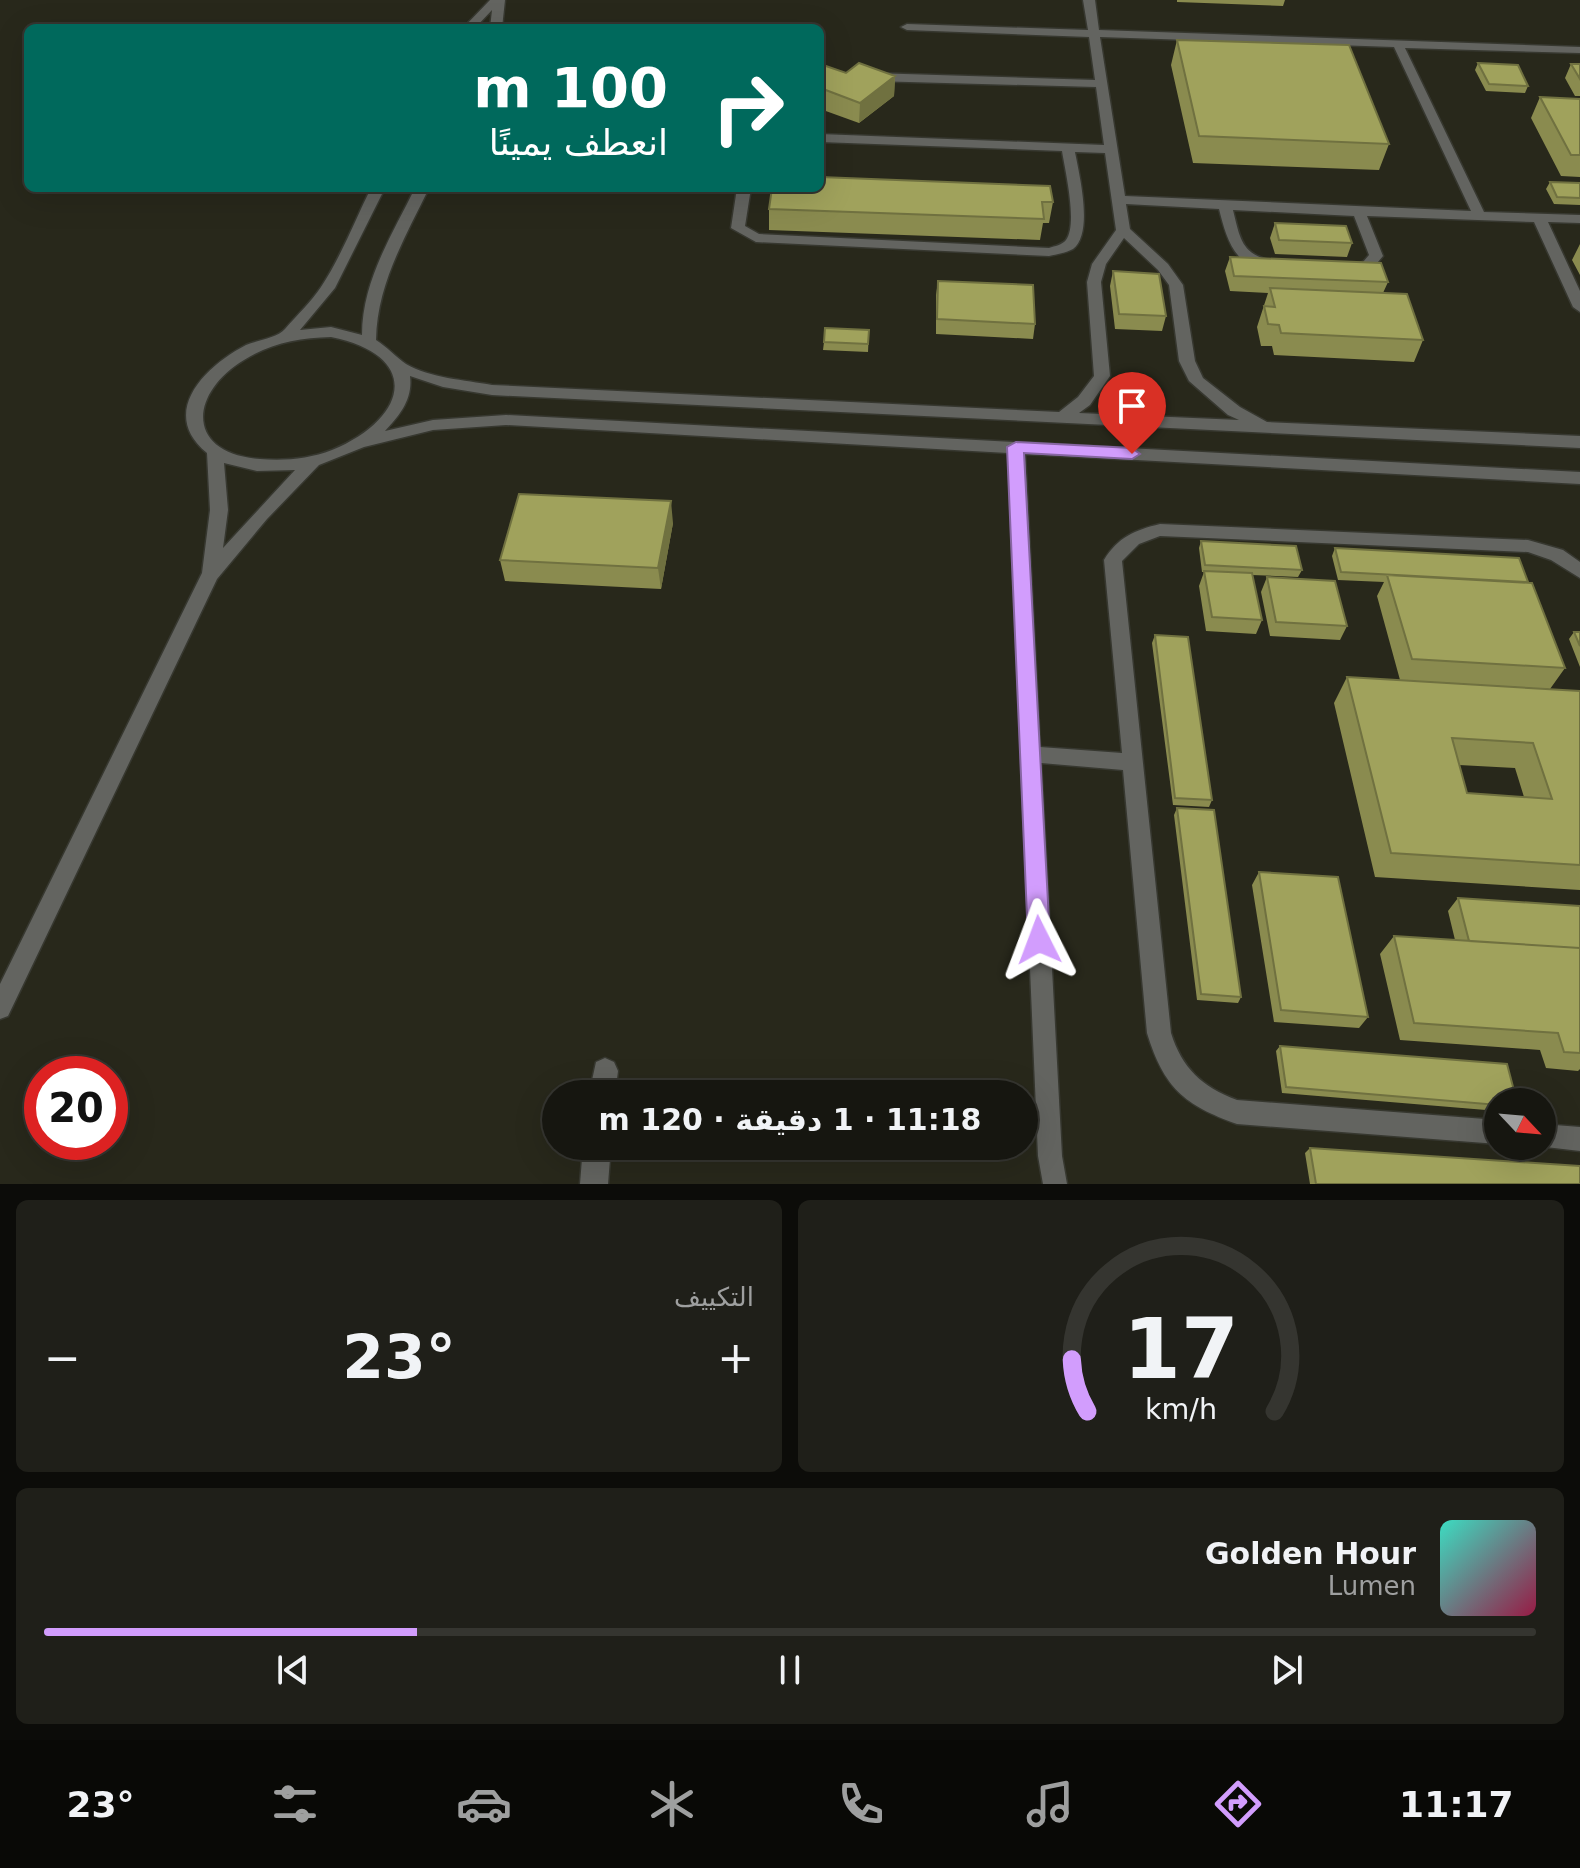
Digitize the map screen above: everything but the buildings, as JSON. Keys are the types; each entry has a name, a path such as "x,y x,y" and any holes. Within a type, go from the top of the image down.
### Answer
{"street":[{"path":"594,1184 596,1160"}],"lane":[{"path":"473,24 497,0"},
{"path":"496,24 497,0"},
{"path":"1089,0 1123,230 1171,275 1176,285 1187,361 1197,381 1234,411 1267,427"},
{"path":"907,27 1580,50"},
{"path":"1398,44 1479,215"},
{"path":"851,77 1101,84"},
{"path":"824,138 1110,149"},
{"path":"743,192 738,228 756,238 1049,252 1066,247 1076,235 1076,200 1068,148"},
{"path":"287,336 328,288 376,192"},
{"path":"369,340 368,322 373,295 420,192"},
{"path":"1060,199 1076,200"},
{"path":"1119,200 1580,219"},
{"path":"1225,205 1238,252 1259,264 1283,265"},
{"path":"1344,268 1367,266 1376,256 1359,212"},
{"path":"1539,217 1580,307"},
{"path":"1063,417 1084,401 1102,376 1094,282 1099,264 1123,230"},
{"path":"359,443 376,432 397,406 403,380 400,367 393,357 369,340 331,332 287,336 229,361 203,387 196,401 196,429 215,452 249,464 270,467 314,461 359,443 433,425 506,420 1580,478"},
{"path":"400,367 443,382 492,390 1580,442"},
{"path":"1016,447 1050,1156 1055,1184"},
{"path":"210,575 219,510 215,452"},
{"path":"0,1008 210,575 261,515 314,461"},
{"path":"1484,1131 1237,1112 1209,1103 1184,1085 1166,1060 1159,1033 1113,560 1122,545 1138,534 1160,530 1528,546 1557,555 1580,571"},
{"path":"1030,754 1131,762"},
{"path":"1556,1137 1580,1139"}],"shaded area":[{"path":"0,0 1580,0 1580,1184 0,1184"}],"route":[{"path":"1039,940 1016,447 1132,454"}]}
